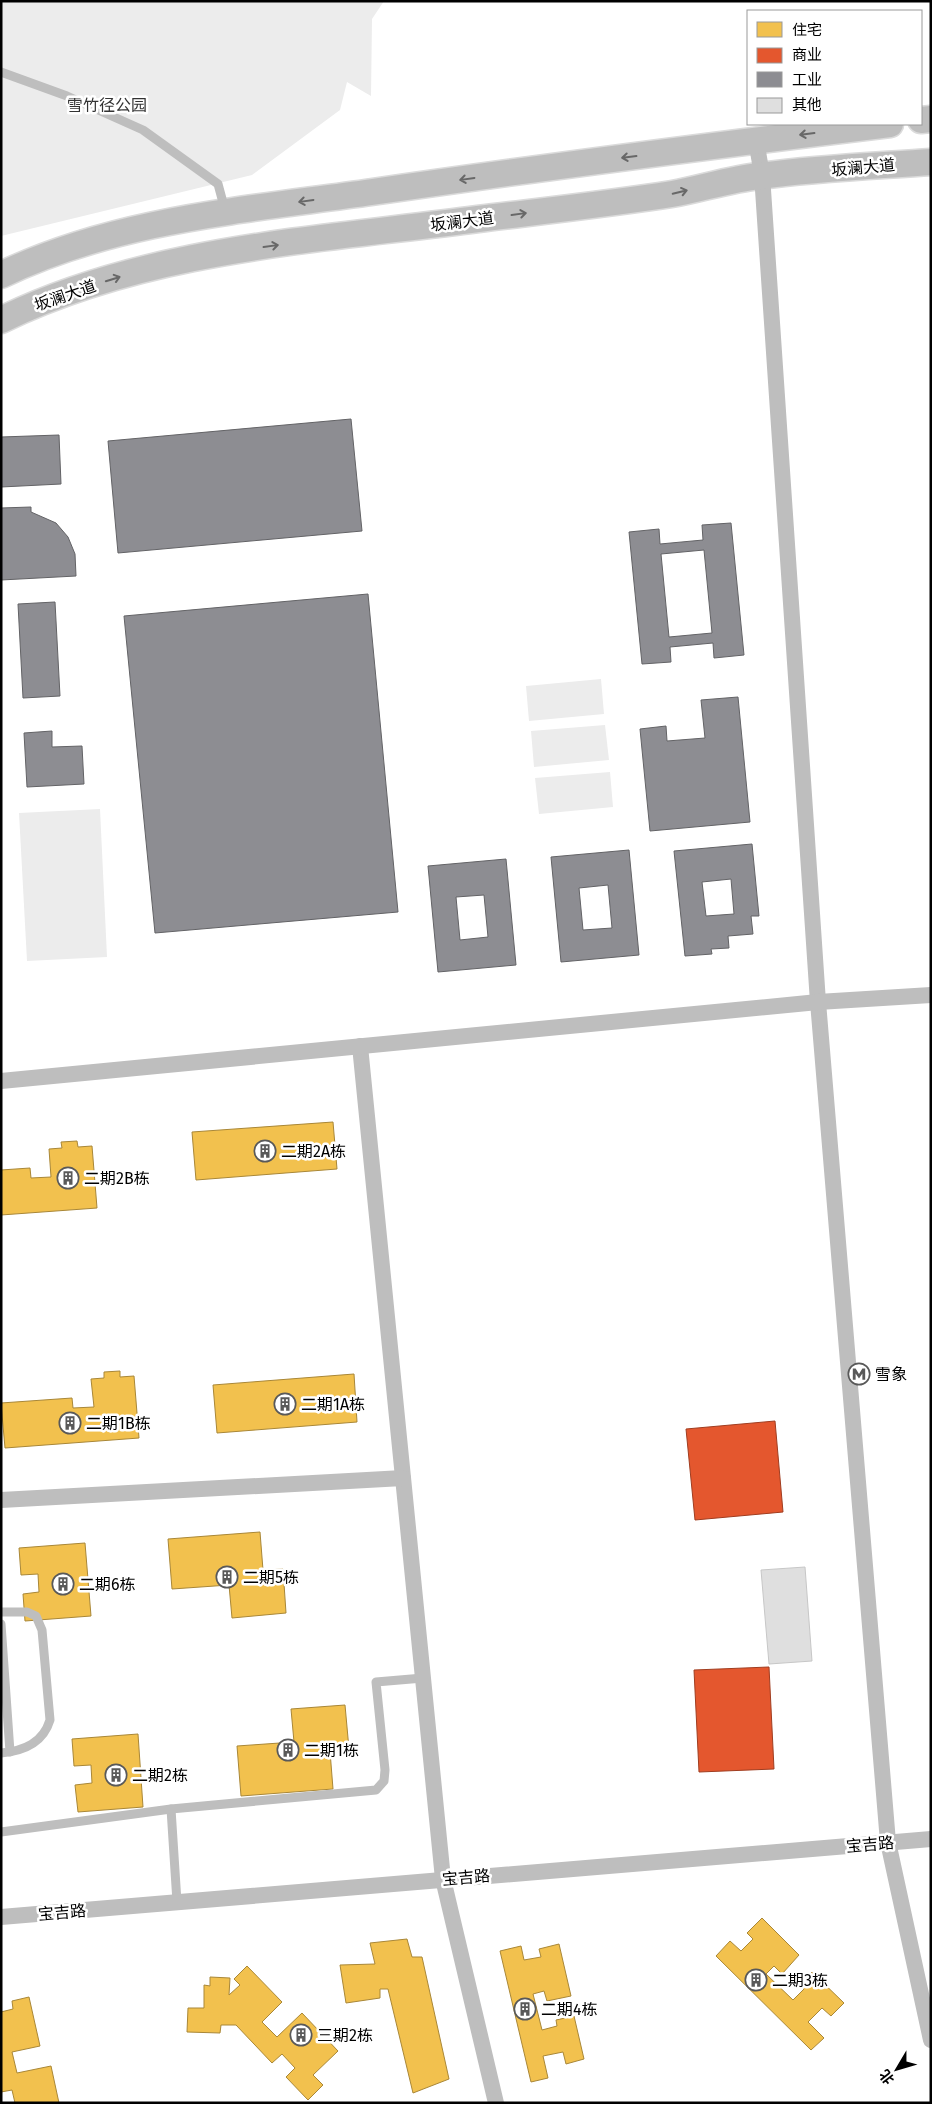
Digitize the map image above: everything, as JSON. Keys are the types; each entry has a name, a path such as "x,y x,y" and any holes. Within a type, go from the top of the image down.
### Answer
{"main road":[{"path":"1,275 81,242 136,228 225,213 756,140 882,125"},
{"name":"坂澜大道","path":"1,320 25,308 83,288 196,258 356,234 673,193 762,175 931,162"}],"street":[{"path":"756,140 762,175 818,1002 888,1842 931,2040"},
{"path":"1,1081 818,1002 931,995"},
{"path":"360,1046 443,1879 496,2103"},
{"path":"1,1500 403,1478"},
{"name":"宝吉路","path":"1,1918 931,1839"}],"lane":[{"path":"1,72 67,96 143,130 218,184 225,213"},
{"path":"1,1612 27,1612 36,1616 42,1630 50,1720 46,1732 32,1744 20,1751 5,1753 1,1624"},
{"path":"1,1832 171,1809 376,1790 384,1781 385,1770 376,1682 423,1678"},
{"path":"171,1809 177,1902"}],"green space":[{"name":"雪竹径公园","path":"1,1 384,1 372,19 371,96 347,82 340,110 252,175 1,236"},
{"path":"601,679 604,714 529,721 526,686"},
{"path":"605,725 609,760 534,767 531,731"},
{"path":"610,772 613,807 539,814 535,778"},
{"path":"100,809 107,957 27,961 19,813"}],"building: 住宅":[{"name":"二期2A栋","path":"333,1122 337,1169 196,1180 192,1132"},
{"name":"二期2B栋","path":"77,1141 78,1147 92,1146 97,1208 1,1215 1,1170 30,1168 31,1178 51,1177 49,1149 62,1148 61,1142"},
{"name":"二期1B栋","path":"120,1371 120,1377 134,1376 139,1438 5,1448 1,1403 72,1398 73,1408 94,1407 91,1379 104,1378 104,1372"},
{"name":"二期1A栋","path":"354,1374 357,1422 217,1433 213,1385"},
{"name":"二期5栋","path":"260,1532 263,1570 283,1569 286,1613 232,1618 229,1585 172,1589 168,1539"},
{"name":"二期6栋","path":"85,1543 91,1616 25,1621 23,1594 39,1592 38,1574 21,1575 19,1548"},
{"name":"二期1栋","path":"345,1705 349,1749 330,1751 333,1789 241,1796 237,1746 294,1742 291,1709"},
{"name":"二期2栋","path":"138,1734 143,1807 78,1812 75,1785 92,1783 91,1765 74,1766 72,1739"},
{"name":"二期3栋","path":"762,1918 799,1955 782,1974 774,1966 766,1974 793,2000 804,1989 799,1985 812,1972 844,2003 831,2016 822,2008 808,2022 824,2038 811,2050 716,1956 730,1941 741,1951 753,1939 747,1933"},
{"path":"407,1939 412,1957 422,1957 449,2079 413,2093 388,1989 380,1989 380,1998 346,2003 340,1965 375,1964 370,1943"},
{"name":"二期4栋","path":"559,1944 571,1996 547,2001 544,1991 533,1994 542,2030 557,2026 556,2020 574,2016 584,2059 566,2064 563,2052 543,2056 548,2078 531,2082 500,1951 521,1946 524,1960 541,1957 539,1949"},
{"name":"三期2栋","path":"247,1966 282,2002 262,2022 277,2037 302,2013 338,2051 313,2075 323,2085 308,2100 286,2077 295,2068 282,2054 272,2063 236,2025 221,2025 220,2033 187,2032 188,2008 204,2008 204,1985 210,1986 210,1977 230,1978 229,1995 240,1985 234,1979"},
{"path":"29,1997 40,2046 12,2052 17,2073 51,2066 59,2103 15,2103 12,2090 1,2092 1,2012 13,2009 12,2001"}],"building: 商业":[{"path":"775,1421 783,1512 695,1520 686,1429"},
{"path":"769,1667 774,1769 699,1772 694,1670"}],"building: 工业":[{"path":"351,419 362,531 118,553 108,441"},
{"path":"59,435 61,484 1,487 1,437"},
{"path":"31,507 31,512 56,523 68,537 75,554 76,576 1,580 1,508"},
{"path":"731,523 744,655 714,658 713,643 670,647 671,662 642,664 629,532 659,529 660,544 703,540 702,525","holes":["704,550 712,633 669,637 661,554"]},
{"path":"368,594 398,912 155,933 124,616"},
{"path":"55,602 60,696 23,698 18,604"},
{"path":"738,697 750,822 650,831 640,729 666,726 667,741 705,738 701,700"},
{"path":"52,731 52,747 82,746 84,784 27,787 24,733"},
{"path":"752,844 759,916 751,916 753,934 728,936 729,948 711,949 712,954 685,956 674,851","holes":["731,879 734,914 706,916 702,882"]},
{"path":"629,850 639,955 561,962 551,857","holes":["608,885 612,928 583,930 579,888"]},
{"path":"506,859 516,965 438,972 428,866","holes":["484,895 488,937 460,940 456,897"]}],"building: 其他":[{"path":"805,1567 812,1661 769,1664 761,1570"}],"place":[{"name":"二期2A栋","path":"265,1151"},
{"name":"二期2B栋","path":"68,1178"},
{"name":"雪象","path":"859,1374"},
{"name":"二期1A栋","path":"285,1404"},
{"name":"二期1B栋","path":"70,1423"},
{"name":"二期5栋","path":"227,1577"},
{"name":"二期6栋","path":"63,1584"},
{"name":"二期1栋","path":"288,1750"},
{"name":"二期2栋","path":"116,1775"},
{"name":"二期3栋","path":"756,1980"},
{"name":"二期4栋","path":"525,2009"},
{"name":"三期2栋","path":"301,2035"}]}
